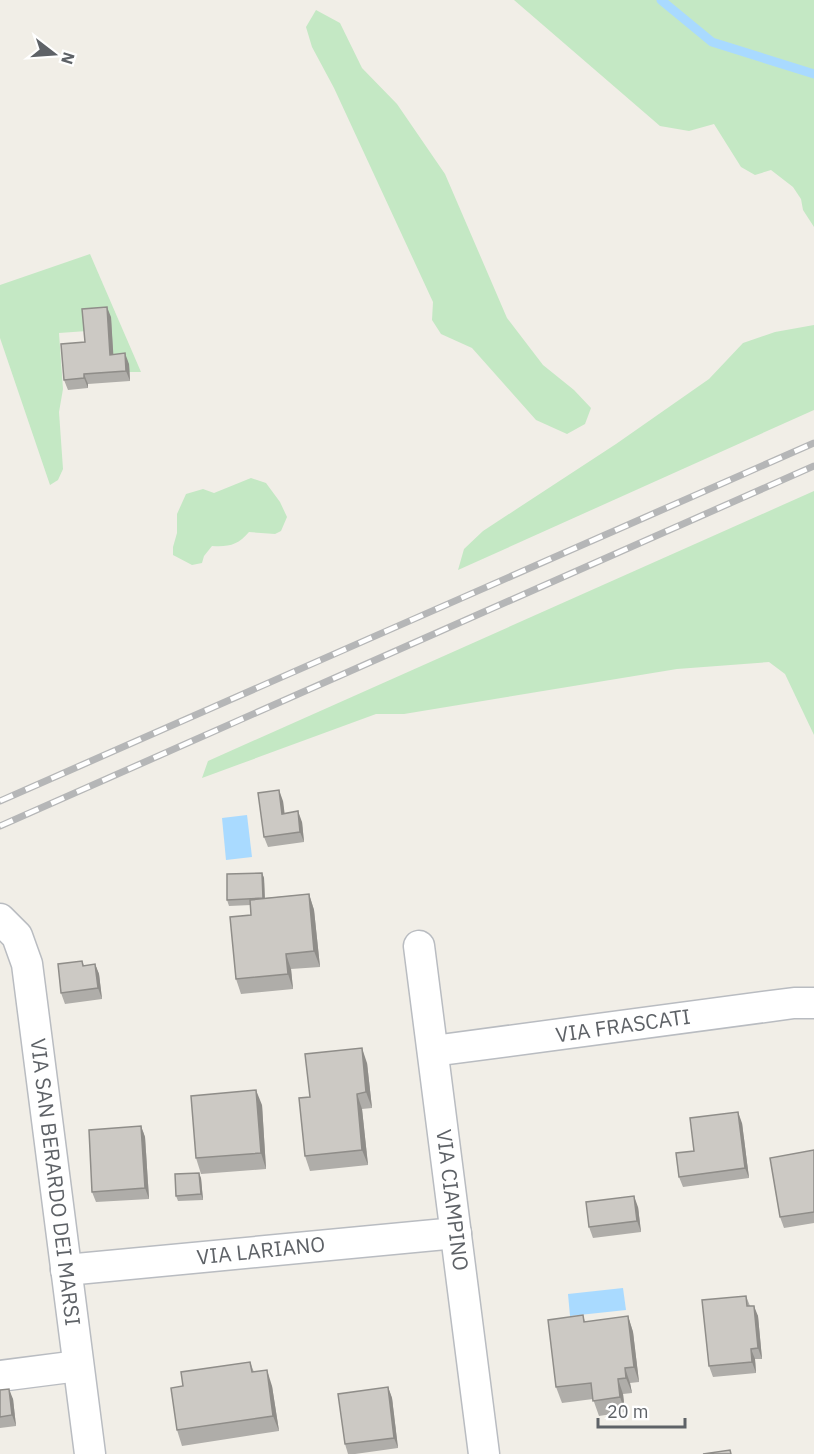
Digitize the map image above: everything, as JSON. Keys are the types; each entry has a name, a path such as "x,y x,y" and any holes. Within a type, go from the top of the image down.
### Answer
{"street":[{"name":"VIA SAN BERARDO DEI MARSI","path":"0,919 17,936 27,964 90,1454"},
{"name":"VIA CIAMPINO","path":"419,946 484,1454"},
{"name":"VIA FRASCATI","path":"432,1051 794,1003 814,1003"},
{"name":"VIA LARIANO","path":"66,1270 456,1233"},
{"path":"0,1376 78,1366"}],"green space":[{"path":"514,0 814,0 814,227 803,210 801,199 793,187 771,170 755,175 741,167 714,124 689,131 660,126"},
{"path":"316,10 340,23 362,68 397,104 445,174 507,318 543,365 574,390 591,408 585,424 567,434 536,420 472,348 441,334 432,320 433,302 334,88 312,47 306,27"},
{"path":"90,254 141,372 129,372 128,364 114,365 87,331 59,333 63,389 59,412 63,469 58,480 50,485 0,338 0,285"},
{"path":"814,325 814,410 458,570 464,549 483,531 616,444 709,379 743,343 775,332"},
{"path":"251,478 266,483 280,502 287,517 281,531 275,534 249,532 233,544 212,546 204,556 202,563 192,565 173,555 177,533 177,514 186,494 203,489 214,493"},
{"path":"814,491 814,735 785,674 769,662 677,669 404,714 376,714 202,778 208,761"}],"water":[{"path":"247,815 252,857 226,860 222,818"},
{"path":"623,1288 626,1310 570,1316 568,1294"}],"building":[{"path":"107,307 110,355 125,353 126,371 84,374 84,378 64,380 61,344 85,342 82,309"},
{"path":"279,790 282,814 298,811 300,832 264,837 258,793"},
{"path":"262,873 263,898 227,900 227,874"},
{"path":"309,894 314,951 286,954 288,974 236,979 230,917 251,915 250,900"},
{"path":"82,961 83,966 95,964 98,988 61,993 58,964"},
{"path":"362,1048 366,1092 357,1094 362,1150 305,1156 299,1098 310,1097 305,1054"},
{"path":"256,1090 261,1153 196,1158 191,1096"},
{"path":"738,1112 745,1168 679,1177 676,1153 694,1151 690,1118"},
{"path":"141,1126 145,1188 92,1192 89,1130"},
{"path":"814,1150 814,1212 780,1217 770,1158"},
{"path":"199,1173 201,1194 176,1196 175,1174"},
{"path":"634,1196 637,1221 589,1227 586,1202"},
{"path":"746,1296 747,1306 754,1306 758,1348 751,1349 752,1362 709,1366 702,1300"},
{"path":"583,1315 584,1322 628,1316 634,1367 625,1368 626,1378 618,1379 620,1397 593,1401 591,1383 556,1387 548,1320"},
{"path":"250,1362 252,1372 267,1370 273,1416 177,1430 171,1388 183,1386 181,1372"},
{"path":"388,1387 394,1438 345,1444 338,1394"},
{"path":"9,1389 12,1415 0,1417 0,1390"},
{"path":"730,1450 731,1454 703,1454"}],"waterway":[{"path":"661,0 712,42 814,74"}],"railway":[{"path":"0,801 814,443"},
{"path":"0,826 814,466"}]}
